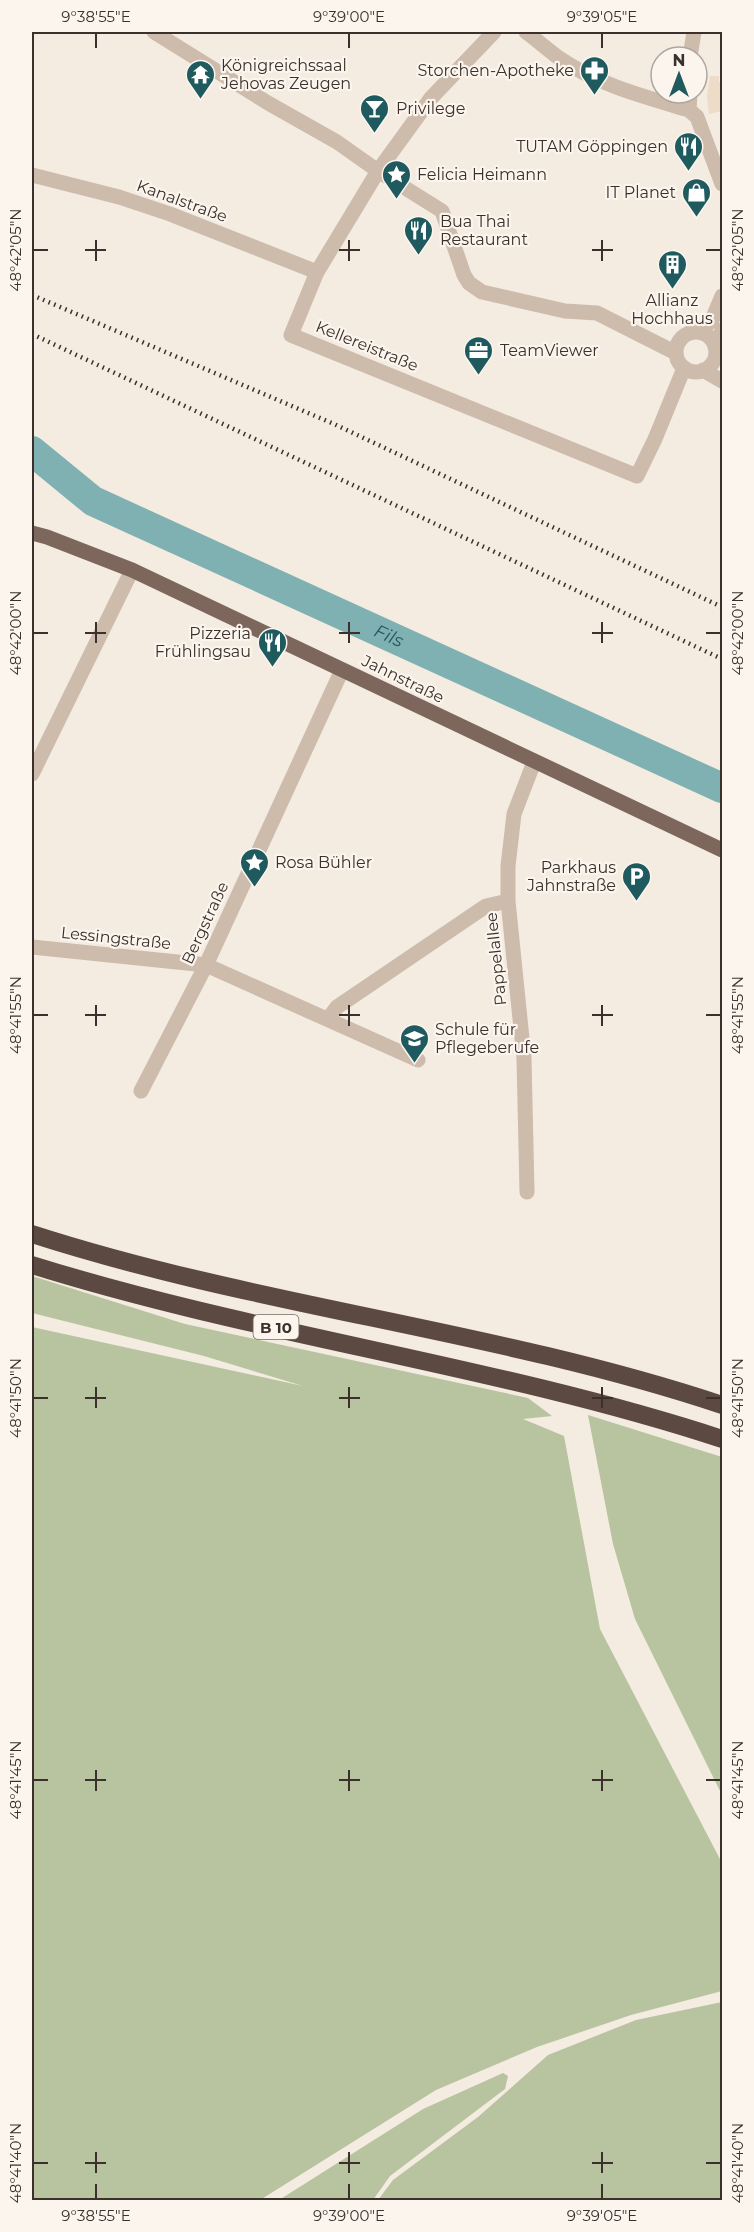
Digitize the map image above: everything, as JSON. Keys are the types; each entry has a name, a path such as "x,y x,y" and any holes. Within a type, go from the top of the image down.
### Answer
{"highway":[{"name":"B 10","path":"32,1234 198,1279 599,1369 723,1405"},
{"name":"B 10","path":"32,1265 192,1308 521,1382 723,1439"}],"main road":[{"name":"Jahnstraße","path":"32,533 132,570 723,850"}],"street":[{"path":"154,32 268,103 337,142 442,211 464,275 469,283 482,292 565,311 597,313 676,353"},
{"name":"Kellereistraße","path":"494,32 431,98 378,171 317,272 291,335 637,476 684,368"},
{"path":"526,32 560,58 589,76 635,94 689,110 697,117 723,184"},
{"path":"689,105 689,110"},
{"name":"Kanalstraße","path":"32,175 119,197 170,214 317,272"},
{"path":"700,332 712,320 723,296"},
{"path":"715,347 710,337 694,332 682,337 679,341 677,359 684,368 690,371 708,368 715,358 715,347 723,330"},
{"path":"703,370 723,381"},
{"path":"32,774 132,570"},
{"name":"Bergstraße","path":"141,1091 206,965 342,670"},
{"name":"Pappelallee","path":"527,1192 524,1058 508,901 509,853 514,814 534,762"},
{"path":"328,1020 337,1007 486,906 508,901"},
{"name":"Lessingstraße","path":"32,948 206,965 418,1060"}],"green space":[{"path":"32,1276 185,1324 528,1398 552,1416 523,1419 564,1436 600,1629 722,1863 722,1991 631,2015 537,2047 436,2090 260,2200 32,2200 32,1327 303,1386 204,1356 32,1313"},
{"path":"588,1415 722,1457 722,1795 635,1619 613,1544"},
{"path":"722,2002 722,2200 378,2200 393,2180 478,2117 548,2055 636,2020"},
{"path":"503,2073 508,2076 505,2089 390,2176 373,2200 279,2200 423,2109"}],"shaded area":[{"path":"710,76 719,76 719,82 722,84 722,111 709,114 708,105"}],"waterway":[{"name":"Fils","path":"32,451 93,501 722,788"}],"railway":[{"path":"32,295 334,424 722,607"},
{"path":"32,334 722,659"}],"place":[{"name":"Storchen-Apotheke","path":"595,96"},
{"name":"Königreichssaal Jehovas Zeugen","path":"200,100"},
{"name":"Privilege","path":"375,134"},
{"name":"TUTAM Göppingen","path":"689,172"},
{"name":"Felicia Heimann","path":"396,200"},
{"name":"IT Planet","path":"697,218"},
{"name":"Bua Thai Restaurant","path":"419,256"},
{"name":"Allianz Hochhaus","path":"672,290"},
{"name":"TeamViewer","path":"479,376"},
{"name":"Pizzeria Frühlingsau","path":"272,668"},
{"name":"Rosa Bühler","path":"254,888"},
{"name":"Parkhaus Jahnstraße","path":"637,902"},
{"name":"Schule für Pflegeberufe","path":"414,1064"}]}
